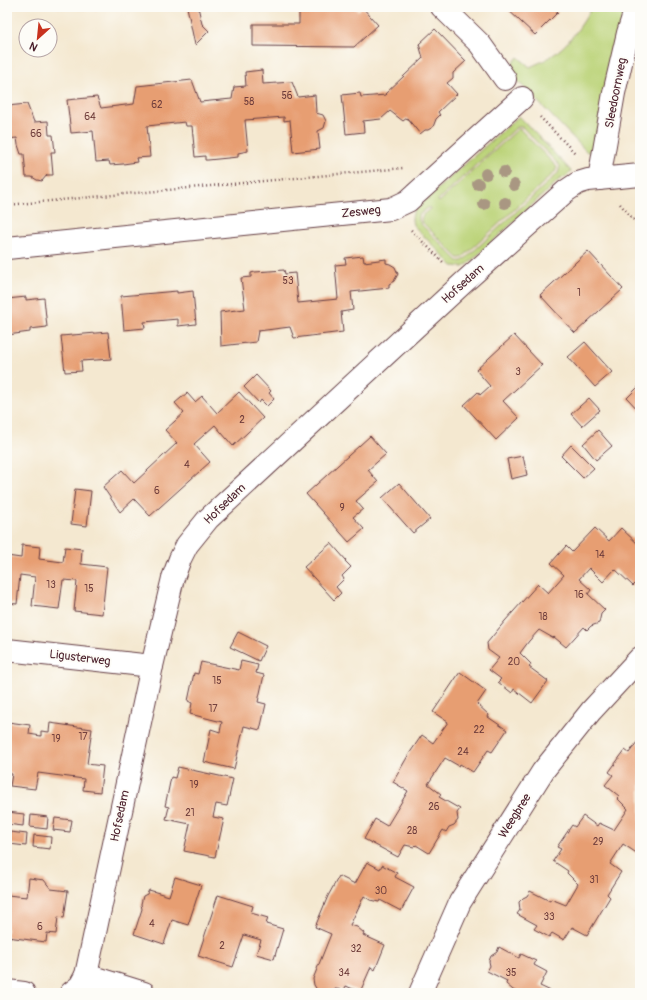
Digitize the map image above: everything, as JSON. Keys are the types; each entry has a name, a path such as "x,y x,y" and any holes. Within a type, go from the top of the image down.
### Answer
{"street":[{"path":"442,7 480,44 504,79"},
{"name":"Sleedoornweg","path":"599,179 614,93 628,33 636,7"},
{"name":"Zesweg","path":"7,248 391,209 408,201 522,98"},
{"path":"599,179 640,175"},
{"name":"Hofsedam","path":"86,975 152,666 173,578 187,545 208,519 463,283 566,190 578,183 599,179"},
{"name":"Ligusterweg","path":"7,650 152,666"},
{"name":"Weegbree","path":"420,993 460,902 543,771 591,711 640,658"},
{"path":"71,993 80,986 86,975 144,993"},
{"path":"7,991 24,993"}],"path":[{"path":"522,98 599,179"},
{"path":"7,205 404,168"},
{"path":"391,209 463,283"}],"green space":[{"path":"592,7 628,7 595,143 588,153 507,70 518,57 530,67 557,52 574,35"},
{"path":"519,116 571,171 567,176 560,179 463,267 453,266 413,225 412,216 416,208","holes":["517,127 522,127 560,166 558,173 465,259 458,261 421,224 419,215 429,207 430,209 421,218 422,222 458,258 462,258 555,172 557,167 520,129 518,129 439,202 438,200"]}],"building":[{"path":"97,7 97,10 58,8"},
{"path":"187,7 198,7 202,24 209,31 195,45"},
{"path":"299,7 354,7 358,11 362,7 378,25 354,47 253,46 253,24 299,24"},
{"path":"505,7 553,7 558,12 535,35"},
{"path":"435,29 466,61 453,73 453,78 447,83 457,94 438,112 440,115 436,119 433,127 420,134 407,118 403,121 390,111 381,119 363,121 364,132 346,134 342,95 360,93 361,97 386,95 385,94 423,58 419,44"},
{"path":"262,70 263,84 292,82 298,97 315,95 316,113 323,115 326,121 324,128 318,131 320,149 293,152 290,120 284,121 284,117 245,120 248,151 238,153 238,157 208,160 205,160 205,156 195,157 192,126 186,126 185,122 147,126 150,157 136,158 137,162 123,164 110,165 109,161 96,162 93,131 71,133 67,100 97,97 101,108 134,104 137,86 192,80 200,102 232,99 234,87 246,86 245,72"},
{"path":"27,104 34,122 48,121 49,135 53,135 55,152 51,152 53,175 47,175 42,181 32,177 26,177 24,154 21,154 17,138 7,139 7,106"},
{"path":"588,251 623,289 575,333 540,295"},
{"path":"363,256 364,262 386,259 386,263 395,267 398,274 394,281 389,284 389,288 351,292 353,310 341,312 343,332 294,338 290,327 258,331 256,342 221,346 220,312 245,309 241,278 251,277 251,273 255,272 284,270 285,274 295,273 298,303 338,299 335,265 346,264 345,258"},
{"path":"177,291 177,293 193,291 196,324 178,326 178,319 144,322 145,328 124,330 121,296"},
{"path":"26,297 26,300 44,298 47,327 30,329 30,332 7,335 7,299"},
{"path":"108,332 111,359 81,361 82,371 65,372 61,336"},
{"path":"514,335 542,365 503,401 519,418 496,440 464,405 478,392 480,395 490,386 476,370"},
{"path":"585,342 612,372 595,387 568,357"},
{"path":"256,375 271,391 269,393 274,399 267,406 261,400 259,403 244,387"},
{"path":"640,385 640,412 627,398"},
{"path":"239,392 263,418 233,446 215,425 194,444 210,462 150,516 134,499 120,512 103,487 122,470 134,483 177,443 165,430 184,413 175,403 187,393 195,402 202,396 217,413"},
{"path":"589,398 600,410 582,426 571,414"},
{"path":"598,430 612,446 596,460 583,444"},
{"path":"370,436 386,454 368,470 378,482 356,501 363,509 353,517 364,529 349,542 306,494"},
{"path":"571,445 594,468 583,478 561,456"},
{"path":"523,456 527,475 511,479 507,459"},
{"path":"399,483 430,519 413,533 382,498"},
{"path":"75,489 91,491 87,526 71,524"},
{"path":"595,528 609,541 621,528 640,546 640,579 633,586 615,569 603,582 589,568 579,579 591,590 588,594 605,610 601,614 599,623 591,626 587,630 584,627 566,647 554,637 553,638 539,630 529,641 520,653 531,664 529,667 548,681 532,703 514,689 512,693 498,682 501,679 489,670 499,658 488,650 487,643 538,584 548,593 564,575 551,563 566,546 572,552"},
{"path":"331,543 351,567 342,576 344,579 336,587 341,593 334,600 304,567"},
{"path":"22,545 40,547 39,559 63,562 65,547 82,549 81,564 107,567 102,614 74,611 77,581 63,580 59,609 32,606 35,577 20,575 17,604 7,603 7,556 21,558"},
{"path":"238,632 266,646 259,661 230,647"},
{"path":"241,661 258,665 256,673 264,675 258,702 266,704 260,730 244,726 234,769 204,762 211,729 220,732 222,722 190,714 192,703 188,701 194,673 198,674 201,662 239,670"},
{"path":"460,672 486,691 477,704 489,715 488,717 507,730 492,752 488,750 473,772 460,764 459,766 445,758 428,784 441,794 439,797 460,809 457,813 458,820 454,825 449,827 446,832 443,830 429,853 416,845 414,847 405,845 398,857 364,839 375,819 387,826 408,791 393,782 422,735 433,743 448,722 433,712"},
{"path":"8,722 30,725 29,734 41,736 41,731 49,732 50,723 92,729 87,764 103,766 100,792 83,790 84,779 38,773 35,789 10,786 12,774 7,773"},
{"path":"637,742 640,745 640,851 638,854 623,844 610,864 621,872 607,894 610,897 587,935 572,927 564,940 552,933 549,937 534,929 537,925 517,914 520,910 519,902 527,896 530,891 550,901 551,899 566,905 578,884 567,873 568,871 553,861 561,849 557,847 572,825 575,827 583,816 597,826 599,823 614,830 628,809 617,798 619,796 605,785 613,775 609,772 625,750 629,753"},
{"path":"178,767 233,779 227,806 216,804 213,817 224,819 215,857 184,851 190,824 166,819 169,807 165,806 171,777 175,778"},
{"path":"7,812 24,814 23,826 7,824"},
{"path":"31,815 48,817 47,829 30,827"},
{"path":"55,818 72,820 70,832 53,830"},
{"path":"10,832 27,834 26,846 9,844"},
{"path":"34,835 51,837 50,849 33,847"},
{"path":"367,862 380,869 382,865 397,873 395,877 414,887 401,911 380,900 379,902 370,900 364,896 350,925 357,927 364,933 363,935 385,945 375,970 371,967 360,992 346,986 344,990 335,989 333,993 319,993 314,985 313,979 331,934 315,927 328,896 339,876 355,884"},
{"path":"175,877 201,885 188,925 172,920 164,944 134,934 142,909 141,904 143,896 147,894 149,890 169,896"},
{"path":"29,878 44,880 51,889 68,891 64,918 58,917 56,934 47,933 46,942 7,937 7,895 27,897"},
{"path":"218,895 253,906 251,913 268,918 266,924 283,929 274,959 256,954 261,940 244,935 233,967 198,956"},
{"path":"499,947 519,958 521,954 536,961 534,965 547,972 540,986 555,993 519,993 506,984 507,981 487,971 490,966 489,961 491,956 497,952"}]}
